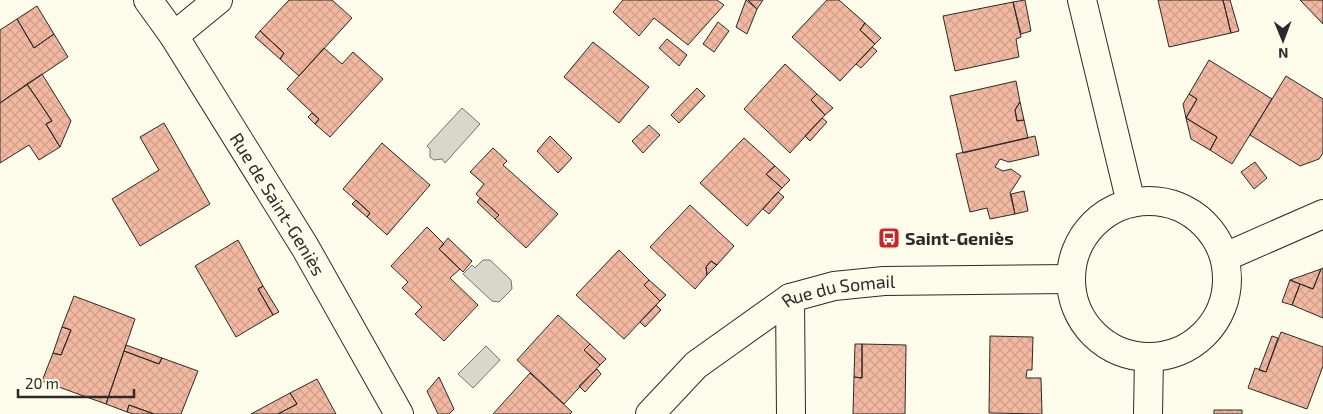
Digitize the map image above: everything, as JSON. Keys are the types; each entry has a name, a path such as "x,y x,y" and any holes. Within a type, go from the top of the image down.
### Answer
{"street":[{"name":"Rue de Saint-Geniès","path":"148,0 174,36 305,247 399,414"},
{"path":"174,36 218,0"},
{"path":"1082,0 1131,203"},
{"path":"1155,201 1178,206 1199,218 1215,236 1225,257 1228,281 1224,305 1212,327 1194,344 1172,354 1148,357 1124,353 1103,342 1086,325 1074,303 1071,279 1075,253 1088,230 1107,213 1131,203 1155,201"},
{"path":"1225,257 1323,214"},
{"name":"Rue du Somail","path":"650,414 696,364 790,298 834,286 884,281 1071,279"},
{"path":"790,298 791,414"},
{"path":"1148,357 1148,414"}],"shaded area":[{"path":"462,108 480,124 445,163 442,159 434,160 430,157 430,149 427,146"},
{"path":"483,260 490,260 511,280 512,289 499,302 492,301 463,274 472,265 475,268"},
{"path":"486,346 500,360 473,388 458,374"}],"building":[{"path":"289,0 332,0 352,18 299,76 280,59 284,53 260,31"},
{"path":"623,0 717,0 724,5 688,45 654,18 639,36 613,12"},
{"path":"746,0 757,9 747,34 736,27"},
{"path":"748,0 763,0 757,9"},
{"path":"827,0 839,0 865,23 860,30 875,44 840,81 792,37"},
{"path":"1025,0 1031,31 1021,34 1013,2"},
{"path":"1158,0 1223,0 1231,33 1169,47"},
{"path":"1223,0 1230,0 1239,31 1231,33"},
{"path":"1300,0 1323,0 1323,24"},
{"path":"1013,2 1021,37 1016,39 1019,57 955,71 943,16"},
{"path":"37,6 54,34 34,48 17,19"},
{"path":"17,19 34,48 54,34 68,57 0,103 0,30"},
{"path":"718,22 729,31 714,52 703,44"},
{"path":"865,23 881,38 875,44 860,30"},
{"path":"260,31 284,53 280,59 255,37"},
{"path":"667,39 687,55 679,66 659,48"},
{"path":"593,42 649,87 619,123 564,77"},
{"path":"872,47 877,51 861,68 856,64"},
{"path":"324,48 342,64 353,52 383,79 330,137 315,124 319,119 287,89"},
{"path":"1209,60 1272,99 1232,164 1210,150 1217,137 1186,118 1197,99 1189,94"},
{"path":"785,64 817,94 811,100 825,115 790,153 744,109"},
{"path":"42,74 71,121 60,147 46,124 52,121 27,84"},
{"path":"1286,76 1323,99 1323,153 1319,159 1300,166 1250,135"},
{"path":"1016,81 1020,102 1015,110 1017,121 1024,120 1028,138 963,153 950,96"},
{"path":"27,84 52,121 46,124 60,147 39,160 29,145 0,163 0,103"},
{"path":"697,88 705,96 679,123 671,115"},
{"path":"817,94 833,108 825,115 811,100"},
{"path":"1189,94 1197,99 1186,118 1183,104"},
{"path":"1020,102 1024,120 1017,121 1015,110"},
{"path":"312,113 319,119 315,124 308,117"},
{"path":"822,118 827,122 810,141 805,136"},
{"path":"1186,118 1217,137 1210,150 1191,139"},
{"path":"164,123 210,204 140,246 112,199 159,170 140,137"},
{"path":"649,125 660,135 643,153 632,141"},
{"path":"550,136 572,158 558,173 537,151"},
{"path":"1035,136 1039,155 1009,162 1000,159 995,167 1003,171 1011,169 1021,176 1010,193 1015,214 990,219 987,208 970,212 956,154"},
{"path":"744,138 775,166 766,174 782,188 747,226 700,183"},
{"path":"382,143 430,185 387,235 367,217 370,213 343,189"},
{"path":"493,148 507,161 503,165 558,214 526,248 495,219 499,215 476,194 484,184 470,172"},
{"path":"1255,162 1267,178 1254,189 1241,172"},
{"path":"775,166 790,180 782,188 766,174"},
{"path":"1024,191 1028,211 1015,214 1011,194"},
{"path":"778,192 784,197 769,214 763,209"},
{"path":"480,198 499,215 495,219 477,202"},
{"path":"356,200 370,213 367,217 352,204"},
{"path":"690,205 734,246 717,265 711,261 706,267 707,275 695,289 650,247"},
{"path":"427,227 444,244 439,249 460,269 450,278 478,305 444,341 415,314 422,307 402,288 408,282 391,266"},
{"path":"448,238 472,261 463,272 439,249"},
{"path":"238,240 263,286 258,289 273,315 236,337 195,266"},
{"path":"619,250 649,280 644,285 660,301 624,339 576,295"},
{"path":"711,261 717,265 707,275 706,267"},
{"path":"1323,268 1323,318 1292,305 1300,284 1313,289"},
{"path":"1321,269 1313,289 1290,280"},
{"path":"649,280 666,295 660,301 644,285"},
{"path":"1290,280 1300,284 1292,305 1282,302"},
{"path":"263,286 279,312 273,315 258,289"},
{"path":"74,296 135,319 106,404 42,381 53,353 61,355 71,330 62,327"},
{"path":"656,305 661,310 645,327 640,322"},
{"path":"558,315 590,344 584,350 600,365 564,404 517,360"},
{"path":"62,327 71,330 61,355 53,353"},
{"path":"1281,332 1323,347 1323,366 1307,409 1248,388 1255,368 1266,372"},
{"path":"990,336 1033,337 1032,370 1027,370 1026,378 1041,378 1042,414 989,413"},
{"path":"1272,336 1278,338 1266,372 1259,370"},
{"path":"590,344 606,359 600,365 584,350"},
{"path":"855,344 862,344 862,378 854,377"},
{"path":"862,344 906,345 905,414 853,414 854,377 862,378"},
{"path":"126,345 162,358 159,364 124,351"},
{"path":"124,351 159,364 162,358 198,371 181,414 154,414 129,405 127,412 106,404"},
{"path":"597,369 601,374 585,392 579,386"},
{"path":"530,373 572,412 570,414 493,414"},
{"path":"439,377 454,409 449,414 438,414 427,391"},
{"path":"317,379 336,414 278,414 297,404 290,393"},
{"path":"290,393 297,404 278,414 251,414"},
{"path":"129,405 154,414 133,414 127,412"},
{"path":"1214,410 1242,410 1242,414 1214,414"}],"place":[{"name":"Saint-Geniès","path":"889,238"}]}
